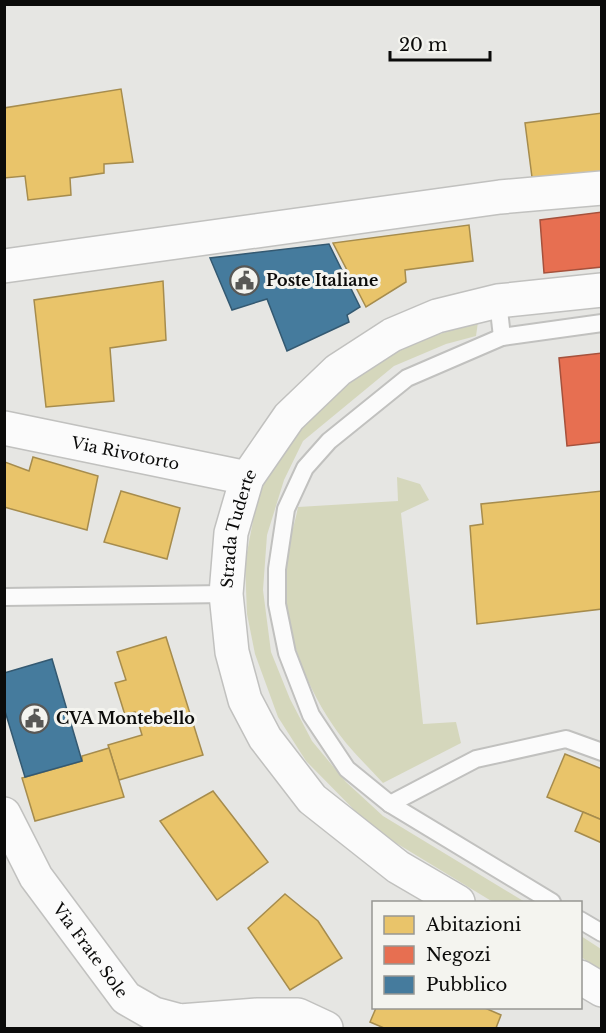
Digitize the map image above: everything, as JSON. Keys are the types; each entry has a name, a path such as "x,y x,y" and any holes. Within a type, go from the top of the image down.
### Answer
{"street":[{"path":"4,266 500,197 602,188"},
{"name":"Strada Tuderte","path":"455,901 398,867 312,799 266,738 244,700 232,652 226,594 231,533 247,478 289,417 338,370 392,335 437,316 498,301 594,307"},
{"name":"Via Rivotorto","path":"4,428 247,478"},
{"name":"Via Frate Sole","path":"4,814 36,877 126,998 154,1014 180,1021 258,1015 298,1015 326,1029"},
{"path":"582,978 602,990"}],"lane":[{"path":"498,301 502,337"},
{"path":"549,901 390,804 347,769 312,715 286,653 277,604 277,568 286,508 305,468 329,441 407,378 502,337 594,307"},
{"path":"4,597 226,594"},
{"path":"390,804 476,759 566,739 602,752"},
{"path":"582,921 602,933"}],"green space":[{"path":"478,322 476,336 446,344 394,366 303,441 284,480 267,535 263,590 271,652 290,699 312,741 346,782 383,816 523,901 491,901 373,829 306,761 278,717 255,654 247,614 245,563 257,500 280,448 338,390 401,346"},
{"path":"397,477 420,484 429,500 401,513 423,724 456,722 461,743 383,783 346,743 307,679 291,631 285,581 288,550 298,507 398,501"},
{"path":"582,937 601,949 601,970 582,958"}],"building: Abitazioni":[{"path":"121,89 133,162 104,164 104,173 70,178 71,195 28,200 25,176 4,178 4,108"},
{"path":"602,113 602,181 533,185 525,123"},
{"path":"469,225 473,261 405,270 406,282 366,307 333,243"},
{"path":"163,281 166,340 110,348 114,401 46,407 34,300"},
{"path":"33,457 98,476 87,530 4,507 5,462 29,471"},
{"path":"121,491 180,508 167,559 104,542"},
{"path":"602,491 602,609 477,624 470,526 483,524 481,504"},
{"path":"166,637 203,755 119,780 108,745 142,735 135,712 125,715 115,683 126,680 117,652"},
{"path":"109,748 124,797 35,821 22,778 82,761 82,756"},
{"path":"565,754 602,769 602,820 547,797"},
{"path":"213,791 268,862 217,900 160,821"},
{"path":"583,812 602,820 602,843 575,831"},
{"path":"285,894 318,921 342,958 290,990 248,928"},
{"path":"376,1009 487,1009 501,1015 496,1028 384,1028 370,1022"}],"building: Negozi":[{"path":"602,212 602,267 544,273 540,220"},
{"path":"602,353 602,442 567,446 559,358"}],"building: Pubblico":[{"path":"329,244 360,307 347,315 349,322 287,351 267,299 232,310 210,258"},
{"path":"52,659 82,761 25,777 4,708 4,673"}],"place":[{"name":"Poste Italiane","path":"245,280"},
{"name":"CVA Montebello","path":"35,718"}]}
